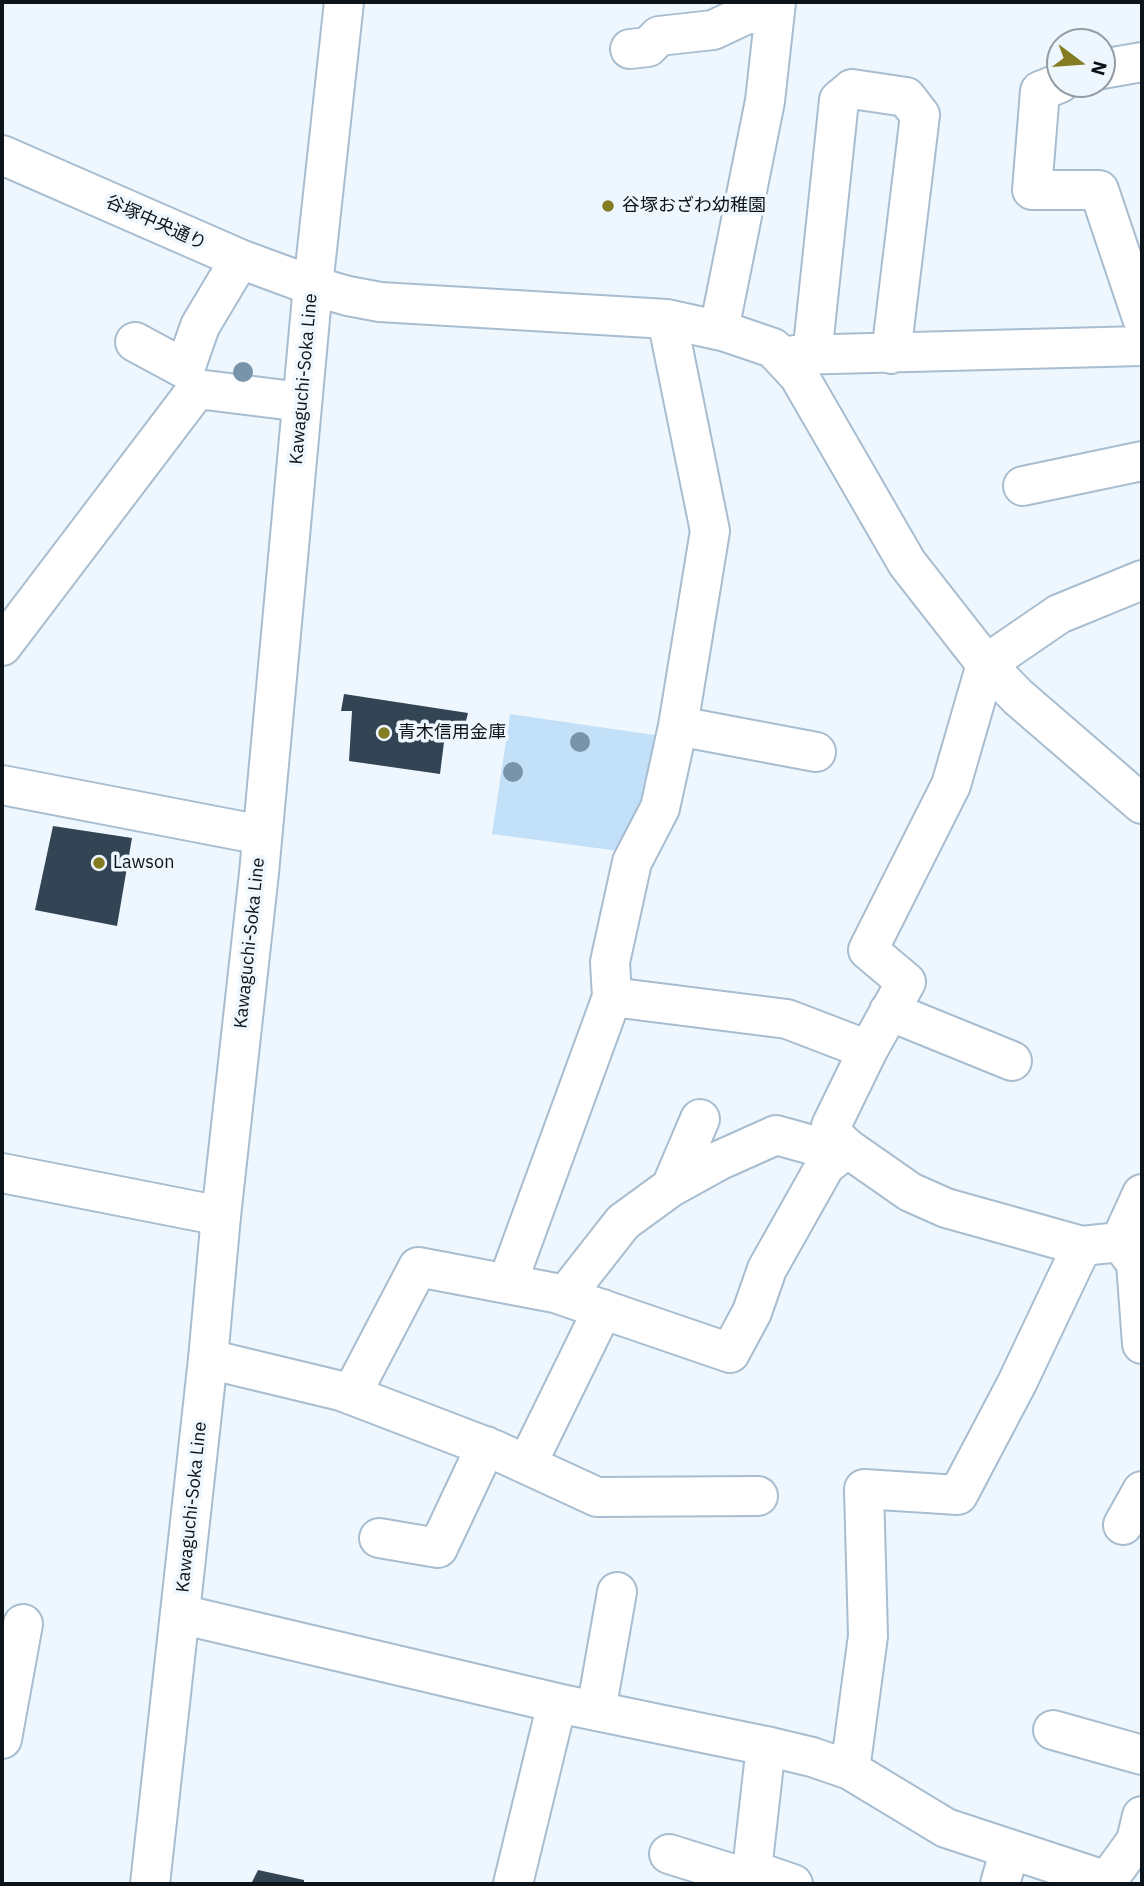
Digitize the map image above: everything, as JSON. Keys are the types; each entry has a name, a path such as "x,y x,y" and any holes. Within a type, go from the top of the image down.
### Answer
{"street":[{"name":"Kawaguchi-Soka Line","path":"150,1884 208,1359 220,1216 262,835 313,286 344,2"},
{"path":"630,49 648,47 659,36 713,30 747,14 775,8 765,101 719,330"},
{"path":"1116,67 1142,62"},
{"path":"891,354 920,115 906,97 852,89 839,100 798,358 799,376 907,563 986,664 1018,697 1142,804"},
{"path":"1046,89 1040,92 1032,190 1099,190 1131,248 1142,318"},
{"name":"谷塚中央通り","path":"2,155 240,259 348,296 380,302 667,318 719,330 798,358"},
{"path":"135,342 185,369 200,326 240,259"},
{"path":"507,1284 612,997 610,962 632,862 660,808 678,726 710,531 667,318"},
{"path":"798,358 1142,346"},
{"path":"2,646 197,389 302,401"},
{"path":"1023,486 1142,461"},
{"path":"1120,1242 1082,1246 946,1208 910,1192 847,1148 833,1135 831,1126 868,1050 906,982 868,950 951,785 986,664 1059,614 1142,580"},
{"path":"678,726 816,752"},
{"path":"2,785 262,835"},
{"path":"612,997 787,1019 868,1050"},
{"path":"889,1011 1012,1061"},
{"path":"671,1187 700,1119"},
{"path":"565,1296 623,1222 671,1187 718,1161 776,1135 812,1145 847,1148"},
{"path":"351,1395 418,1267 555,1293 730,1353 752,1311 767,1269 825,1166 847,1148"},
{"path":"2,1173 220,1216"},
{"path":"1120,1242 1142,1194"},
{"path":"1120,1242 1136,1263 1142,1344"},
{"path":"850,1770 867,1636 864,1489 958,1495 1017,1383 1082,1246"},
{"path":"527,1464 603,1309"},
{"path":"208,1359 351,1395 486,1446 597,1497 758,1496"},
{"path":"379,1538 438,1548 486,1446"},
{"path":"1124,1525 1142,1491"},
{"path":"596,1711 617,1592"},
{"path":"180,1614 557,1703 812,1758 850,1770 1005,1867 1107,1881 1136,1841 1142,1816"},
{"path":"2,1739 23,1624"},
{"path":"513,1884 557,1703"},
{"path":"1053,1730 1142,1755"},
{"path":"750,1878 766,1746"},
{"path":"669,1854 750,1878 793,1884"}],"shaded area":[{"path":"510,714 668,737 626,852 492,834"}],"building":[{"path":"344,694 468,713 462,737 445,734 440,774 349,761 352,711 341,711"},
{"path":"53,826 132,838 117,926 35,910"},
{"path":"258,1870 304,1880 304,1884 251,1884"}],"place":[{"name":"谷塚おざわ幼稚園","path":"608,206"},
{"name":"青木信用金庫","path":"384,733"},
{"name":"Lawson","path":"99,863"}]}
